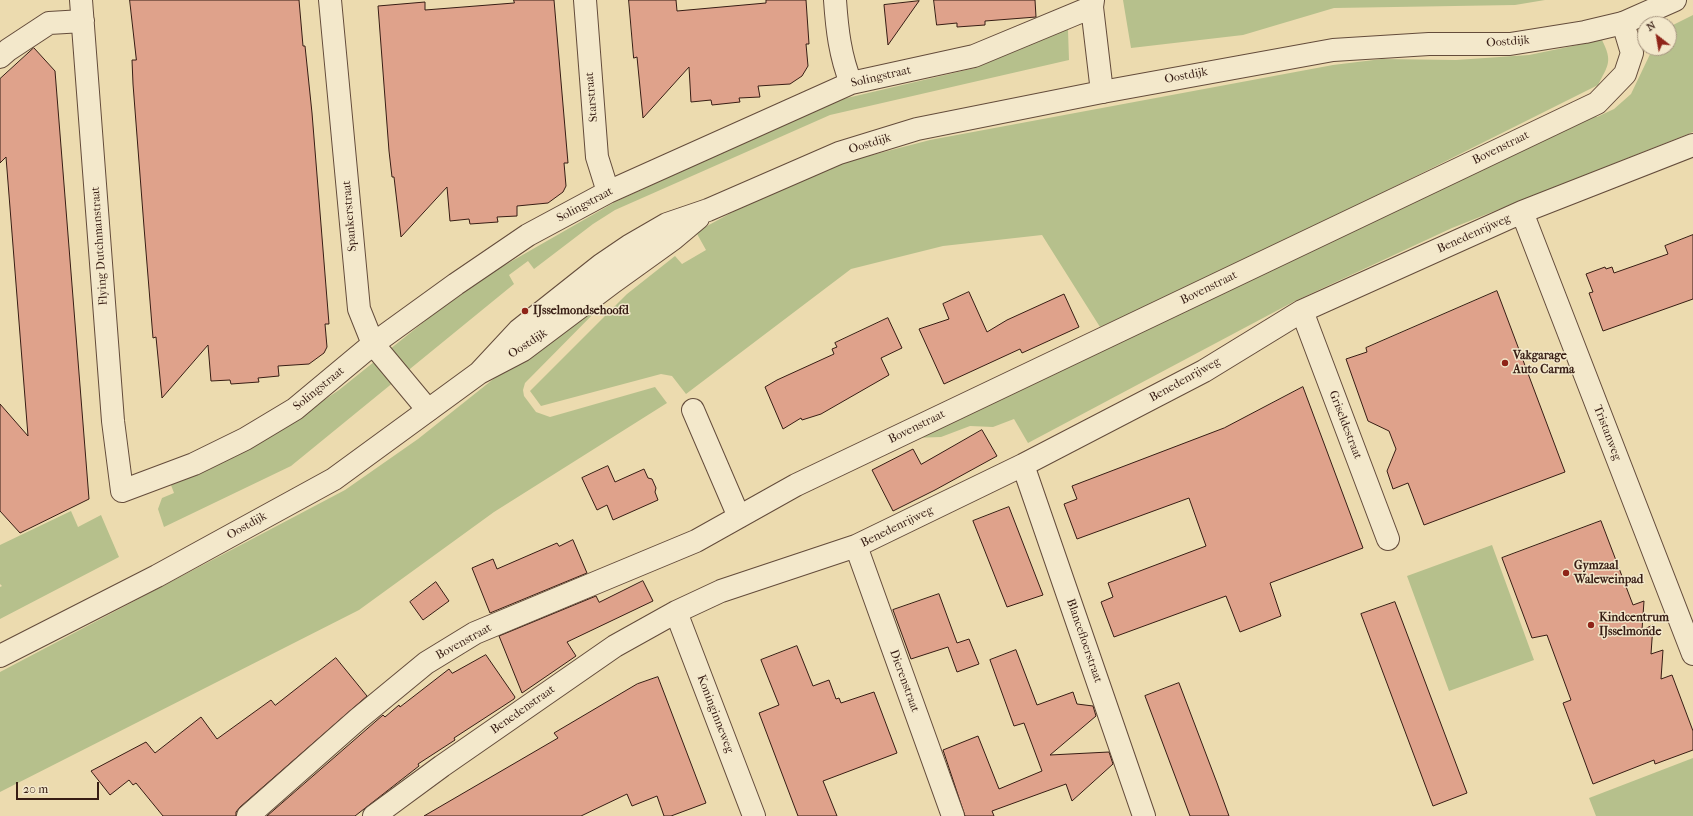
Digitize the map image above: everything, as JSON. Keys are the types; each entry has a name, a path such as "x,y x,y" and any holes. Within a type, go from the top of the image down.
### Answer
{"street":[{"name":"Flying Dutchmanstraat","path":"81,0 113,421 122,491"},
{"name":"Spankerstraat","path":"330,0 358,309 373,344 428,410"},
{"name":"Starstraat","path":"585,0 597,157 608,192"},
{"path":"835,0 837,36 843,64 851,83"},
{"name":"Oostdijk","path":"0,656 157,576 334,479 479,373 519,330 606,261 629,246 667,224 708,210 839,153 917,130 1102,92 1333,50 1429,44 1510,44 1585,32 1623,23 1675,0"},
{"path":"1093,4 1102,92"},
{"name":"Solingstraat","path":"122,491 194,464 245,439 295,409 373,344 456,284 528,235 608,192 851,83 974,56 1093,4"},
{"path":"0,57 49,23 83,21"},
{"name":"Bovenstraat","path":"248,816 358,719 426,663 475,633 696,541 796,485 1597,103 1625,74 1632,53 1623,23"},
{"name":"Benedenrijweg","path":"676,612 721,591 856,546 1024,465 1204,370 1302,311 1522,212 1693,145"},
{"name":"Tristanweg","path":"1522,212 1693,654"},
{"name":"Griseldestraat","path":"1302,311 1388,539"},
{"path":"692,410 738,517"},
{"name":"Blancefloerstraat","path":"1024,465 1144,816"},
{"name":"Dierenstraat","path":"856,546 953,816"},
{"name":"Benedenstraat","path":"374,816 442,766 615,646 676,612"},
{"name":"Koninginneweg","path":"676,612 754,816"}],"green space":[{"path":"1123,0 1545,0 1515,5 1334,8 1243,35 1131,48"},
{"path":"1693,15 1693,132 1452,228 1295,301 1028,443 1014,419 993,427 970,426 941,437 912,438 1594,113 1597,117 1614,109 1631,94 1649,56 1677,56 1677,23"},
{"path":"1055,30 1068,30 1069,60 830,115 615,210 593,224 534,269 528,261 509,275 514,284 291,466 164,527 158,509 162,498 174,493 171,485 209,469 293,421 339,390 435,313 498,269 615,202 834,101 975,68 1027,46"},
{"path":"1602,40 1607,54 1608,63 1598,85 1224,272 1100,327 1042,235 943,246 851,269 686,394 672,376 661,374 541,406 530,391 627,294 675,256 682,264 706,250 696,232 784,184 853,160 930,140 1333,65 1382,59 1456,60 1529,55"},
{"path":"608,299 525,383 523,390 524,396 536,412 550,417 655,387 667,403 494,512 359,610 0,792 0,672 345,490 418,439 545,338"},
{"path":"71,511 78,527 101,515 119,557 0,619 0,587 2,586 0,584 0,545"},
{"path":"1492,545 1534,660 1449,691 1407,576"},
{"path":"1693,758 1693,816 1596,816 1589,798"}],"building":[{"path":"130,0 299,0 303,46 305,46 312,113 329,324 325,324 327,347 324,353 309,364 278,366 279,376 258,378 259,382 231,384 230,380 211,381 208,345 162,398 156,337 153,338 144,227 133,84 132,60 136,60"},
{"path":"514,0 554,0 568,163 564,163 566,186 563,192 548,203 517,206 517,216 497,217 498,222 470,224 469,219 450,221 447,187 401,237 394,177 392,177 389,151 378,6 425,2 425,10 514,3"},
{"path":"629,0 676,0 677,11 766,3 766,0 806,0 809,44 806,44 808,66 802,76 790,84 758,86 760,97 739,98 740,102 712,105 711,100 691,102 689,67 643,118 637,57 634,58"},
{"path":"934,0 1035,0 1036,17 985,21 985,25 957,27 957,23 937,25"},
{"path":"919,1 888,45 884,5"},
{"path":"34,48 55,71 89,499 20,533 0,511 0,404 28,436 6,157 0,163 0,79"},
{"path":"1693,235 1693,299 1603,331 1589,293 1593,292 1586,274 1605,267 1606,269 1612,267 1614,273 1668,254 1665,246"},
{"path":"1497,291 1565,472 1424,525 1408,483 1393,489 1387,471 1396,449 1389,431 1368,421 1346,359 1367,352 1366,348"},
{"path":"969,292 987,332 1007,320 1064,294 1079,327 1022,353 1020,349 944,384 919,329 949,319 943,304"},
{"path":"888,318 902,348 881,358 889,375 821,414 802,420 801,418 783,429 765,387 834,354 832,349 837,347 835,343"},
{"path":"1303,387 1363,548 1270,583 1281,616 1240,632 1226,596 1114,637 1101,602 1113,597 1108,583 1206,546 1189,498 1077,539 1064,504 1077,499 1072,486 1224,428"},
{"path":"982,430 997,456 893,511 872,470 913,449 921,464"},
{"path":"608,466 615,482 644,469 648,478 652,479 656,488 655,492 658,500 613,520 607,505 597,510 582,478"},
{"path":"1009,507 1043,595 1007,607 973,521"},
{"name":"Kindcentrum IJsselmonde","path":"1601,521 1633,605 1644,601 1642,630 1653,625 1651,654 1663,650 1661,679 1672,675 1693,731 1693,750 1655,764 1654,760 1593,784 1563,703 1571,700 1547,635 1532,638 1502,558"},
{"path":"573,540 587,573 490,613 472,568 493,559 497,569 557,543 559,546"},
{"path":"643,581 653,601 567,642 576,656 522,693 499,636 596,596 599,602"},
{"path":"436,582 449,601 423,620 410,602"},
{"path":"939,594 957,643 969,639 979,664 957,672 948,647 911,659 893,610"},
{"path":"1395,602 1467,793 1433,806 1361,614"},
{"path":"797,646 813,686 829,680 836,699 839,698 841,703 874,692 897,753 823,781 837,816 798,816 759,713 779,705 761,660"},
{"path":"1016,650 1037,705 1073,692 1077,704 1093,706 1096,716 1050,755 1109,752 1113,764 1072,801 1066,784 992,811 994,816 965,816 943,750 978,736 999,789 1042,771 1024,723 1014,726 990,660"},
{"path":"486,655 515,697 514,699 454,738 455,740 418,764 419,766 355,816 267,816 383,715 385,717 399,705 400,707 449,669 452,673"},
{"path":"336,658 367,696 240,807 236,812 236,816 163,816 136,783 133,785 129,780 110,795 91,771 146,742 155,753 201,717 217,739 271,700 275,705"},
{"path":"658,677 706,803 671,816 664,816 657,796 632,806 627,794 581,816 424,816 558,738 554,733 637,684"},
{"path":"1179,683 1229,816 1190,816 1145,696"}],"place":[{"name":"IJsselmondsehoofd","path":"525,311"},
{"name":"Vakgarage Auto Carma","path":"1505,363"},
{"name":"Gymzaal Waleweinpad","path":"1566,573"},
{"name":"Kindcentrum IJsselmonde","path":"1591,625"}]}
